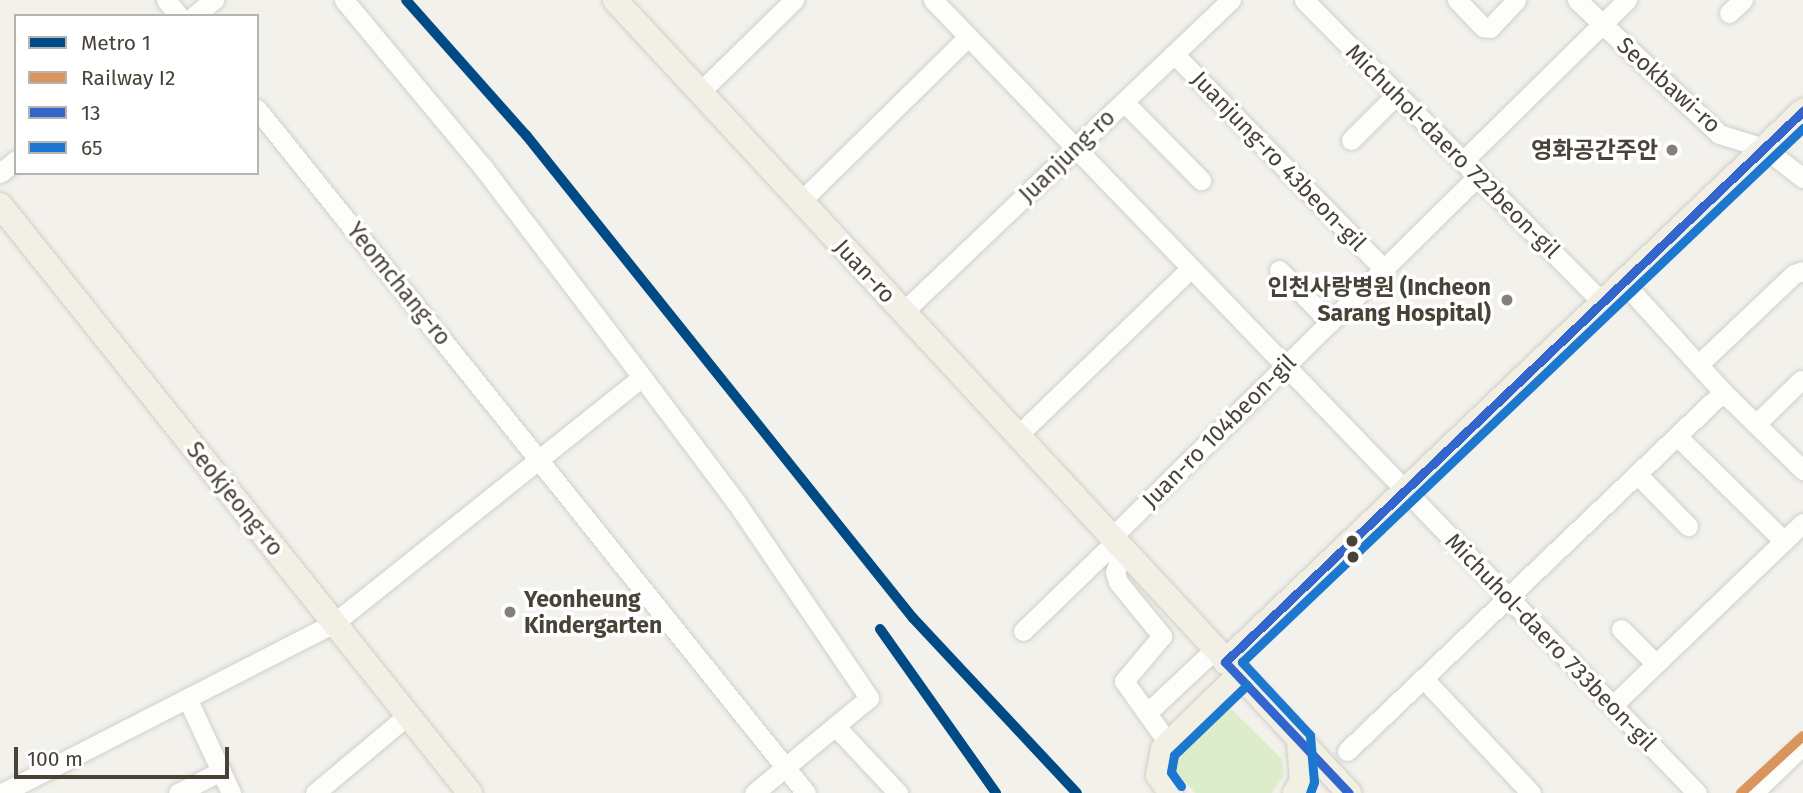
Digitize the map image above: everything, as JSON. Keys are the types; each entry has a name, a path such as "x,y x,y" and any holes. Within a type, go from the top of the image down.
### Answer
{"main road":[{"name":"Juan-ro","path":"615,0 1349,793"},
{"path":"1171,793 1158,775 1168,743 1226,663 1803,111"},
{"name":"Seokjeong-ro","path":"0,205 470,793"},
{"path":"1295,793 1302,782 1299,740"}],"street":[{"path":"166,0 177,14"},
{"path":"196,14 214,0"},
{"path":"344,0 420,92 642,377 717,477 862,682 869,698 754,793"},
{"path":"700,92 794,0"},
{"name":"Michuhol-daero 733beon-gil","path":"933,0 1697,793"},
{"name":"Juanjung-ro","path":"902,312 1231,0"},
{"name":"Michuhol-daero 722beon-gil","path":"1304,0 1602,302"},
{"path":"1457,0 1483,27 1490,27 1516,0"},
{"name":"Seokbawi-ro","path":"1577,0 1719,134 1764,148 1803,178"},
{"path":"1463,161 1627,0"},
{"path":"801,201 968,37"},
{"name":"Juanjung-ro 43beon-gil","path":"1174,54 1384,269"},
{"path":"1351,141 1397,94"},
{"path":"1124,102 1201,180"},
{"name":"Yeomchang-ro","path":"259,111 784,769 806,793"},
{"path":"0,173 14,162"},
{"name":"Juan-ro 104beon-gil","path":"1116,544 1285,366 1478,176"},
{"path":"1017,436 1191,268"},
{"path":"1279,271 1330,321"},
{"path":"1699,364 1794,274 1803,271"},
{"path":"1623,282 1723,392 1803,470"},
{"path":"2,793 28,787 187,698 334,623 642,377"},
{"path":"1756,424 1801,380"},
{"path":"1347,751 1723,392"},
{"path":"1677,436 1784,541"},
{"path":"1637,474 1688,526"},
{"path":"1613,705 1803,523"},
{"path":"1023,631 1116,544"},
{"path":"1116,544 1115,572 1118,582 1161,636 1124,681 1168,743"},
{"path":"1621,629 1656,664"},
{"path":"1147,713 1226,663"},
{"path":"1423,678 1531,793"},
{"path":"187,698 231,793"},
{"path":"315,793 408,715"},
{"path":"836,727 898,793"},
{"path":"1753,793 1799,757"},
{"path":"178,793 221,771"}],"green space":[{"path":"1230,708 1282,759 1284,775 1272,793 1195,793 1173,768 1172,754 1219,709"}],"metro line":[{"name":"1","path":"406,0 526,135 913,618 1077,793"},
{"name":"1","path":"880,629 996,793"}],"rail line":[{"name":"I2","path":"1741,793 1803,736"}],"transit line":[{"name":"13","path":"1225,662 1803,111"},
{"name":"65","path":"1310,793 1314,782 1310,735 1242,662 1803,128"},
{"name":"13","path":"1225,662 1349,793"},
{"name":"65","path":"1181,786 1171,772 1174,755 1247,685"}],"place":[{"name":"영화공간주안","path":"1672,150"},
{"name":"인천사랑병원 (Incheon Sarang Hospital)","path":"1507,300"},
{"name":"Yeonheung Kindergarten","path":"510,612"}]}
